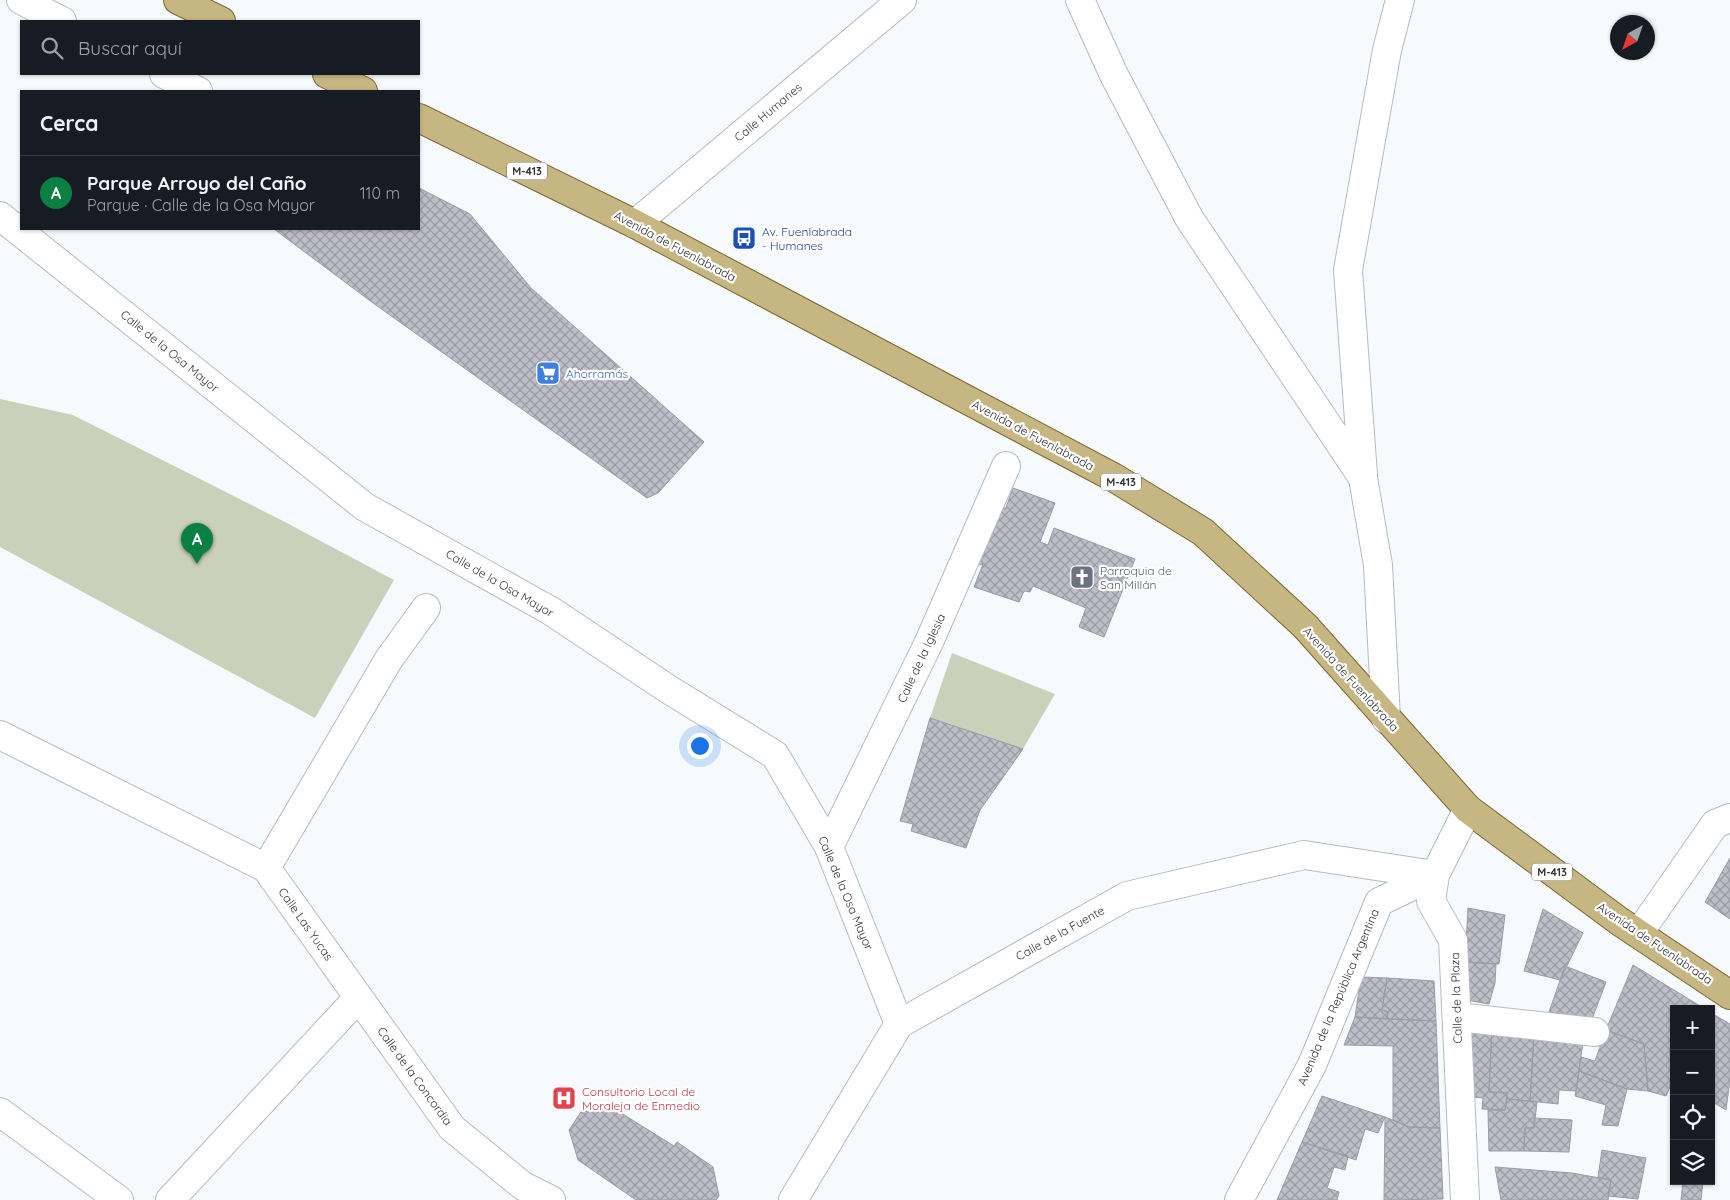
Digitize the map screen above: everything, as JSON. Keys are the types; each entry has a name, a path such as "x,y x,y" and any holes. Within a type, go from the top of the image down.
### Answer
{"main road":[{"path":"180,0 219,20"},
{"path":"329,75 361,90"},
{"name":"Avenida de Fuenlabrada","path":"420,118 635,224 1113,477 1204,532 1305,626 1468,809 1496,832 1730,995"}],"street":[{"path":"20,0 60,20"},
{"name":"Calle Humanes","path":"635,224 902,0"},
{"path":"1080,0 1114,75 1189,218 1364,478"},
{"path":"1386,719 1378,565 1364,478 1348,270 1387,50 1400,0"},
{"path":"166,75 196,90"},
{"name":"Calle de la Osa Mayor","path":"0,216 366,507 551,611 668,689 775,755 829,847 899,1024"},
{"name":"Calle de la Iglesia","path":"829,847 929,642 1006,466"},
{"path":"266,868 389,659 426,608"},
{"name":"Calle Las Yucas","path":"0,735 266,868 358,998"},
{"name":"Calle de la Plaza","path":"1465,1200 1454,940 1432,901 1435,875 1468,809"},
{"path":"1639,933 1715,824 1730,818"},
{"name":"Calle de la Fuente","path":"793,1200 899,1024 1127,896 1304,856 1435,875"},
{"name":"Avenida de la República Argentina","path":"1239,1200 1312,1065 1378,902 1435,875"},
{"path":"170,1200 358,998"},
{"name":"Calle de la Concordia","path":"358,998 452,1128 518,1193 551,1200"},
{"path":"1457,1017 1595,1032"},
{"path":"0,1112 119,1200"}],"green space":[{"path":"0,399 73,415 283,521 394,580 315,718 0,547"},
{"path":"952,653 1055,694 1023,749 930,718"}],"building":[{"name":"Ahorramás","path":"420,189 470,214 531,288 704,442 658,493 647,498 373,303 275,230 420,230"},
{"path":"1013,488 1055,503 1040,542 1048,545 1054,528 1135,559 1104,637 1079,627 1086,608 1033,586 1030,592 1024,591 1019,602 974,587 983,564 979,565 977,558 982,557 1003,505 1005,510"},
{"path":"930,718 1023,749 980,810 966,848 911,831 913,824 900,821"},
{"path":"1730,858 1730,919 1705,902"},
{"path":"1468,908 1505,915 1499,964 1465,962"},
{"path":"1543,909 1583,933 1560,980 1524,971"},
{"path":"1465,962 1496,964 1495,983 1489,1004 1466,1000"},
{"path":"1633,965 1698,1005 1670,1005 1670,1087 1666,1096 1648,1091 1644,1044 1606,1030"},
{"path":"1565,966 1606,982 1592,1019 1549,1012"},
{"path":"1361,977 1387,978 1382,1010 1388,1012 1387,1019 1355,1017"},
{"path":"1387,978 1434,981 1436,1021 1387,1019 1388,1012 1382,1010"},
{"path":"1715,1015 1730,1024 1730,1080 1726,1110 1715,1103"},
{"path":"1355,1017 1436,1021 1440,1128 1409,1127 1393,1120 1393,1046 1344,1045"},
{"path":"1467,1022 1492,1027 1489,1092 1507,1093 1505,1110 1482,1109 1483,1098 1472,1097"},
{"path":"1492,1027 1534,1034 1530,1101 1507,1099 1507,1093 1489,1092"},
{"path":"1606,1030 1644,1044 1648,1091 1627,1089 1579,1071 1581,1057 1595,1061"},
{"path":"1534,1034 1583,1042 1576,1091 1559,1090 1558,1104 1530,1101"},
{"path":"1579,1071 1627,1089 1618,1126 1602,1125 1606,1105 1575,1096"},
{"path":"1322,1096 1385,1117 1378,1133 1365,1129 1356,1160 1302,1142"},
{"path":"1507,1099 1537,1102 1534,1128 1525,1128 1524,1151 1489,1151 1488,1110 1505,1110"},
{"path":"613,1108 674,1146 677,1142 713,1167 719,1196 716,1200 636,1200 578,1160 569,1130 581,1112"},
{"path":"1385,1117 1409,1127 1440,1128 1443,1199 1384,1200"},
{"path":"1534,1118 1572,1120 1569,1152 1524,1151 1525,1128 1534,1128"},
{"path":"1302,1142 1348,1156 1345,1170 1334,1167 1327,1188 1339,1192 1337,1200 1277,1200"},
{"path":"1602,1150 1646,1158 1638,1199 1608,1196 1611,1180 1598,1177"},
{"path":"1495,1167 1572,1173 1611,1180 1608,1200 1501,1200"},
{"path":"1683,1185 1703,1185 1701,1200 1681,1200"}],"place":[{"name":"Av. Fuenlabrada - Humanes","path":"744,238"},
{"name":"Ahorramás","path":"548,373"},
{"name":"Parque Arroyo del Caño","path":"197,564"},
{"name":"Parroquia de San Millán","path":"1082,577"},
{"name":"Consultorio Local de Moraleja de Enmedio","path":"564,1098"}]}
